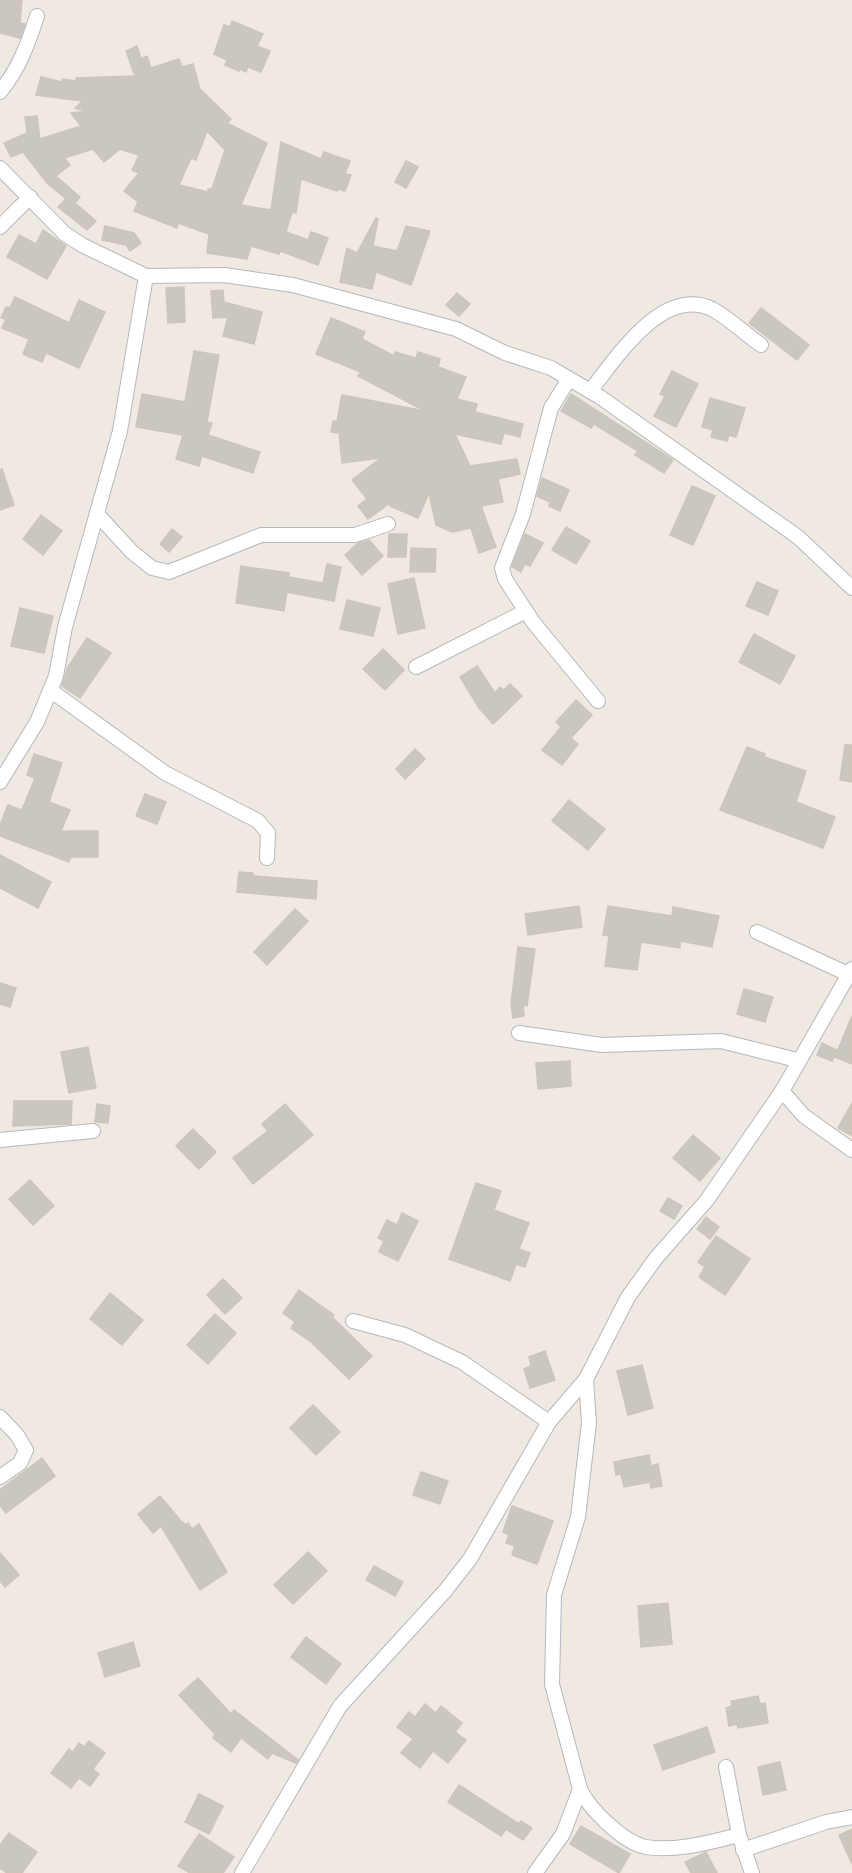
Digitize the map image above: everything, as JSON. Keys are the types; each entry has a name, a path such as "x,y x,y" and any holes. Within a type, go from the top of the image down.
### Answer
{"street":[{"path":"0,92 12,78 28,46 37,16"},
{"path":"0,168 65,234 82,245 146,276 224,275 293,285 456,329 505,353 551,368 590,391 798,537 852,588"},
{"path":"0,227 30,197"},
{"path":"0,782 37,722 50,690 120,431 146,276"},
{"path":"590,391 641,328 673,308 696,304 712,309 761,345"},
{"path":"568,379 551,408 523,514 502,568 505,579 526,611 598,701"},
{"path":"97,514 152,568 169,572 261,535 355,535 388,524"},
{"path":"416,667 526,611"},
{"path":"50,690 165,773 258,821 268,833 267,858"},
{"path":"242,1873 340,1706 445,1591 470,1559 549,1422 586,1379 628,1297 656,1258 707,1200 782,1091 797,1060 851,972 757,932"},
{"path":"519,1033 573,1043 602,1045 721,1041 797,1060"},
{"path":"782,1091 804,1116 852,1150"},
{"path":"0,1140 93,1131"},
{"path":"353,1321 405,1335 462,1362 549,1422"},
{"path":"586,1379 590,1423 578,1517 554,1595 552,1684 580,1789 586,1802 609,1825 645,1847 694,1846 739,1835"},
{"path":"0,1417 17,1435 26,1450 21,1463 0,1477"},
{"path":"726,1767 739,1835 752,1873"},
{"path":"535,1873 563,1834 580,1789"},
{"path":"743,1850 826,1822 852,1817"}],"building":[{"path":"0,0 22,0 20,23 25,24 20,38 0,33"},
{"path":"232,21 263,34 257,46 270,51 261,72 248,67 246,72 240,69 239,71 225,65 227,60 214,54 224,25 230,27"},
{"path":"137,46 141,59 147,56 151,68 179,59 182,67 193,64 200,89 231,119 227,123 267,143 241,205 271,210 281,142 321,159 324,152 350,161 345,174 351,175 345,191 338,189 337,191 301,179 296,213 292,212 286,232 308,240 311,232 328,238 318,265 280,251 279,254 251,246 247,259 207,253 209,234 178,223 177,228 134,211 138,202 124,191 139,173 132,170 139,155 120,149 104,162 93,149 64,158 70,165 56,176 80,197 75,203 96,221 87,230 58,207 66,199 47,183 23,152 11,157 4,143 27,133 25,117 37,116 40,139 81,126 71,113 87,111 75,108 83,101 36,95 41,77 62,82 63,79 76,81 76,78 135,76 126,51","holes":["207,131 225,150 212,189 208,189 208,192 179,185 191,158 196,160"]},
{"path":"406,161 418,167 406,188 395,182"},
{"path":"376,218 378,219 373,246 397,251 406,226 430,231 411,285 376,272 372,289 340,282 347,248 357,253"},
{"path":"105,226 134,233 141,243 130,251 126,245 102,240"},
{"path":"43,230 66,246 47,279 7,257 19,235 36,244"},
{"path":"184,287 185,322 168,323 166,288"},
{"path":"223,290 224,302 262,312 254,344 223,336 228,317 213,318 211,291"},
{"path":"457,293 470,304 459,316 446,305"},
{"path":"15,297 69,323 79,300 105,312 79,368 46,353 42,362 23,354 29,339 2,328 6,319 1,318 6,307 10,308"},
{"path":"761,308 809,345 797,360 749,323"},
{"path":"331,318 365,332 362,339 394,356 395,352 416,358 418,352 440,359 438,367 466,377 457,399 477,404 475,412 523,424 520,437 504,433 501,444 455,434 470,466 517,459 520,474 498,479 503,502 481,506 496,547 479,553 471,528 452,532 436,525 429,493 418,518 390,506 390,503 368,519 358,506 367,499 352,480 381,458 342,463 339,433 331,432 333,421 337,421 342,395 425,411 358,376 361,372 316,354"},
{"path":"194,351 219,355 207,422 212,423 208,435 260,452 253,473 202,456 199,466 176,459 183,435 136,427 142,394 185,402"},
{"path":"672,371 698,384 676,427 654,416 665,396 660,394"},
{"path":"571,394 673,460 664,473 635,455 638,451 594,424 591,428 561,411"},
{"path":"710,398 745,408 736,437 729,435 727,441 711,437 713,430 702,427"},
{"path":"2,469 14,505 0,510 0,470"},
{"path":"542,478 569,490 560,511 549,506 550,502 537,496"},
{"path":"692,486 715,496 693,545 670,535"},
{"path":"41,515 62,531 43,555 23,539"},
{"path":"566,527 590,541 576,564 552,550"},
{"path":"172,529 182,537 169,552 160,544"},
{"path":"389,534 407,534 406,557 388,557"},
{"path":"525,534 543,543 530,566 525,564 521,572 512,567"},
{"path":"369,540 383,556 362,575 345,555 358,543"},
{"path":"411,548 436,549 435,572 410,572"},
{"path":"327,564 341,567 334,601 287,592 284,611 236,603 241,566 289,573 289,577 323,583"},
{"path":"414,578 425,628 398,634 388,584"},
{"path":"757,582 778,591 768,615 746,606"},
{"path":"347,600 380,608 373,636 340,629"},
{"path":"20,608 53,616 44,653 11,646"},
{"path":"754,634 795,656 780,684 739,662"},
{"path":"87,638 111,653 80,698 62,686 68,667"},
{"path":"383,649 404,670 385,690 363,669"},
{"path":"477,666 495,693 500,687 504,690 510,684 522,696 493,724 479,708 460,677"},
{"path":"576,700 592,715 571,738 578,744 562,765 542,750 561,727 556,722"},
{"path":"845,745 852,745 852,782 840,780"},
{"path":"747,747 765,754 764,757 806,771 796,802 835,817 823,848 720,810"},
{"path":"415,749 425,759 405,779 396,769"},
{"path":"34,754 62,763 49,802 70,810 61,831 98,831 98,857 71,857 69,862 0,836 0,825 8,805 22,810 35,778 27,775"},
{"path":"145,794 166,802 157,824 136,816"},
{"path":"569,800 605,829 588,850 552,821"},
{"path":"0,855 51,882 38,908 0,888"},
{"path":"239,872 253,873 253,876 317,881 316,899 237,892"},
{"path":"579,906 582,927 528,935 525,914"},
{"path":"608,906 672,916 673,907 719,916 712,947 680,941 680,948 641,942 637,970 605,966 609,936 603,935"},
{"path":"295,909 308,921 267,965 254,952"},
{"path":"518,947 535,949 527,1006 523,1005 524,1016 513,1018 511,1004"},
{"path":"0,983 16,988 10,1007 0,1004"},
{"path":"744,989 773,997 765,1022 737,1014"},
{"path":"852,1016 852,1064 835,1057"},
{"path":"822,1043 837,1050 832,1061 817,1055"},
{"path":"88,1047 96,1088 69,1093 61,1052"},
{"path":"570,1061 571,1086 538,1089 536,1063"},
{"path":"14,1101 72,1101 71,1124 13,1126"},
{"path":"852,1103 852,1136 838,1128"},
{"path":"97,1104 110,1106 108,1123 95,1122"},
{"path":"285,1104 313,1135 253,1184 233,1158 268,1131 262,1124"},
{"path":"193,1129 216,1152 199,1169 176,1146"},
{"path":"693,1135 720,1158 700,1181 673,1158"},
{"path":"30,1180 54,1206 33,1225 9,1199"},
{"path":"476,1183 501,1191 494,1210 529,1223 519,1249 530,1253 525,1267 516,1264 510,1281 449,1259"},
{"path":"668,1198 682,1206 674,1219 660,1211"},
{"path":"402,1213 418,1221 398,1261 379,1252 384,1241 378,1238 387,1220 397,1225"},
{"path":"706,1217 719,1227 710,1239 697,1229"},
{"path":"716,1236 750,1259 725,1295 699,1277 705,1267 698,1262"},
{"path":"223,1279 242,1298 225,1314 207,1295"},
{"path":"299,1290 334,1315 332,1317 372,1356 349,1379 311,1342 291,1328 295,1322 283,1313"},
{"path":"110,1293 143,1320 122,1345 90,1319"},
{"path":"215,1314 236,1333 208,1364 187,1345"},
{"path":"545,1351 555,1380 530,1388 524,1369 531,1366 529,1357"},
{"path":"642,1365 653,1408 628,1415 617,1371"},
{"path":"313,1405 340,1432 316,1455 290,1428"},
{"path":"649,1455 651,1466 658,1464 662,1486 651,1488 650,1482 624,1487 621,1474 616,1475 614,1462"},
{"path":"42,1458 55,1476 6,1513 0,1505 0,1490"},
{"path":"421,1472 448,1481 440,1504 413,1495"},
{"path":"160,1496 186,1525 188,1523 192,1529 199,1524 227,1572 200,1590 161,1526 153,1533 138,1514"},
{"path":"512,1506 553,1521 537,1564 512,1555 515,1546 506,1543 509,1535 503,1532"},
{"path":"308,1552 327,1571 293,1604 274,1585"},
{"path":"0,1553 19,1575 5,1587 0,1581"},
{"path":"374,1566 403,1582 395,1596 366,1580"},
{"path":"668,1603 672,1644 641,1647 638,1606"},
{"path":"306,1637 341,1664 326,1684 291,1657"},
{"path":"133,1642 140,1666 105,1677 98,1653"},
{"path":"198,1678 231,1714 234,1710 298,1760 296,1763 272,1753 268,1759 241,1738 231,1752 213,1738 215,1734 179,1695"},
{"path":"758,1696 760,1704 765,1703 768,1723 738,1728 737,1724 729,1726 726,1708 732,1706 731,1701"},
{"path":"425,1704 436,1713 441,1706 462,1723 455,1732 466,1740 448,1763 433,1751 420,1768 401,1753 413,1739 397,1727 409,1712 415,1717"},
{"path":"707,1727 715,1752 663,1770 654,1745"},
{"path":"89,1741 105,1753 93,1769 99,1774 90,1786 79,1778 71,1788 51,1773 69,1749 73,1752 79,1743 84,1747"},
{"path":"780,1762 786,1790 763,1795 758,1767"},
{"path":"459,1785 519,1824 521,1821 532,1828 523,1840 506,1829 501,1836 448,1802"},
{"path":"199,1794 223,1806 209,1834 185,1822"},
{"path":"581,1826 630,1854 619,1873 570,1844"},
{"path":"852,1829 852,1864 839,1835"},
{"path":"9,1833 37,1852 22,1873 7,1873 0,1868 0,1845"},
{"path":"199,1834 234,1857 223,1873 190,1873 178,1866"},
{"path":"706,1852 717,1873 691,1873 685,1862"}]}
